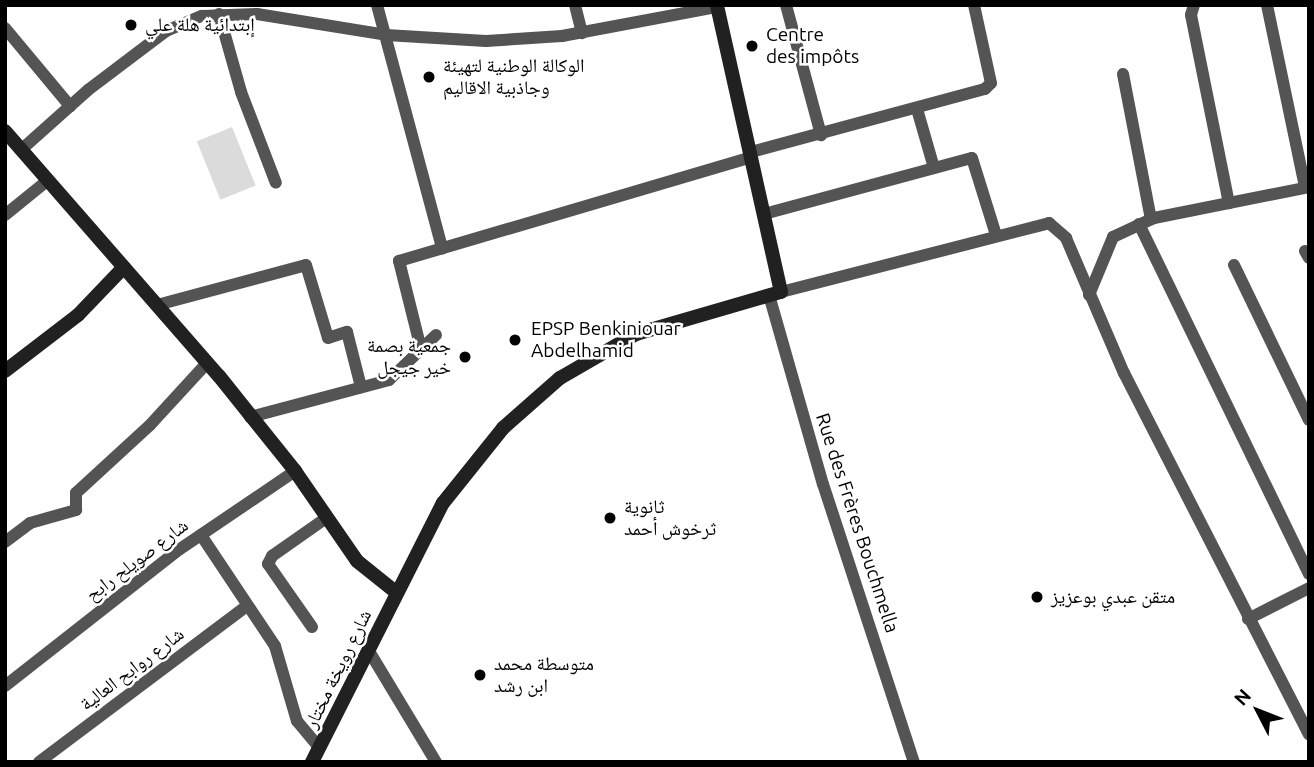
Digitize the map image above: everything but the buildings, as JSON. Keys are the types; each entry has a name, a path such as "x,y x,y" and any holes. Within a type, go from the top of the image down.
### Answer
{"main road":[{"path":"717,6 764,214 775,294"},
{"path":"5,131 207,363 295,471 357,561 397,593"},
{"path":"5,371 78,315 124,267"},
{"name":"شارع رويخة مختار","path":"313,762 454,486 484,448 543,391 590,358 636,334 775,294"}],"street":[{"path":"377,5 442,248"},
{"path":"575,5 582,33"},
{"path":"786,5 821,135"},
{"path":"421,349 399,261 989,86 974,5"},
{"path":"1194,5 1191,15 1229,203"},
{"path":"1089,295 1113,237 1145,222 1307,187 1267,5"},
{"path":"22,149 70,106 166,31 201,11 257,14 386,34 486,41 582,33 717,6"},
{"path":"219,14 241,92 276,183"},
{"path":"5,28 70,106"},
{"path":"1123,74 1145,222 1309,574"},
{"path":"917,109 934,168"},
{"path":"764,214 972,158 996,235"},
{"path":"5,215 48,180"},
{"path":"775,294 1049,223 1066,238 1130,385 1248,619 1306,717 1309,734"},
{"path":"157,305 306,265 328,338 347,332 361,387"},
{"path":"1234,265 1309,420"},
{"name":"Rue des Frères Bouchmella","path":"775,294 823,484 914,762"},
{"path":"250,417 389,380 436,335"},
{"path":"5,542 30,523 76,510 76,493 150,425 207,363"},
{"name":"شارع صويلح رابح","path":"5,686 201,536 295,471"},
{"path":"312,627 268,564 272,556 326,518"},
{"path":"201,536 275,646 297,721 320,748"},
{"path":"1248,619 1309,588"},
{"name":"شارع روابح العالية","path":"39,762 247,606"},
{"path":"369,651 436,762"}],"shaded area":[{"path":"232,127 256,185 220,200 197,141"}],"place":[{"name":"إبتدائية هلة علي","path":"131,25"},
{"name":"Centre des impôts","path":"752,46"},
{"name":"الوكالة الوطنية لتهيئة وجاذبية الاقاليم","path":"429,77"},
{"name":"EPSP Benkiniouar Abdelhamid","path":"515,340"},
{"name":"جمعية بصمة خير جيجل","path":"465,357"},
{"name":"ثانوية ثرخوش أحمد","path":"610,518"},
{"name":"متقن عبدي بوعزيز","path":"1037,597"},
{"name":"متوسطة محمد ابن رشد","path":"480,675"}]}
